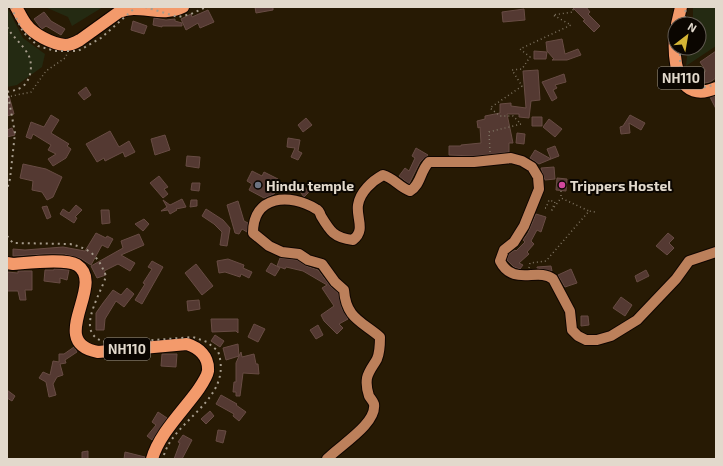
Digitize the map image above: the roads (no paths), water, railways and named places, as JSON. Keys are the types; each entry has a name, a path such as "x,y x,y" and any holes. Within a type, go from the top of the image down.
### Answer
{"highway":[{"path":"16,7 26,24 36,34 58,44 65,45 73,44 119,12 126,9 163,12 178,10 183,7"},
{"name":"NH110","path":"675,56 677,68 682,81 688,89 695,92 707,92 716,88"},
{"name":"NH110","path":"7,263 59,262 76,265 82,270 85,277 85,284 75,327 77,337 82,346 89,350 98,352 187,344 198,349 206,357 208,372 205,379 162,437 154,450 152,459"}],"main road":[{"path":"326,459 365,426 373,412 374,403 367,388 367,379 369,370 377,359 380,348 380,337 361,324 348,310 344,290 334,282 322,264 308,260 299,254 282,252 268,246 256,237 253,233 253,224 262,207 271,201 286,198 299,201 318,209 329,229 336,236 353,240 358,236 360,229 358,207 360,198 374,180 383,175 391,177 403,188 410,191 415,188 425,166 429,162 474,162 511,158 522,161 532,167 538,177 539,189 524,226 514,242 504,250 500,261 503,267 520,276 548,275 553,279 570,311 572,330 578,336 586,340 597,340 611,336 637,320 676,279 689,261 716,252"}],"railway":[{"path":"11,7 23,32 38,46 55,51 78,51 101,38 136,7"},
{"path":"145,7 178,17 191,14 206,7"},
{"path":"685,16 686,7"},
{"path":"7,27 29,55 31,65 30,75 25,84 18,89 7,92"},
{"path":"680,56 685,81 698,87 708,87 716,83"},
{"path":"7,90 15,133 10,179 7,189"},
{"path":"7,236 13,243 70,244 89,251 97,258 106,276 94,307 90,327 93,335 101,340 115,343 193,337 207,342 218,351 221,366 219,379 214,390 207,401 178,431 170,442 163,459"}],"place":[{"name":"Hindu temple","path":"258,185"},
{"name":"Trippers Hostel","path":"562,185"}]}
